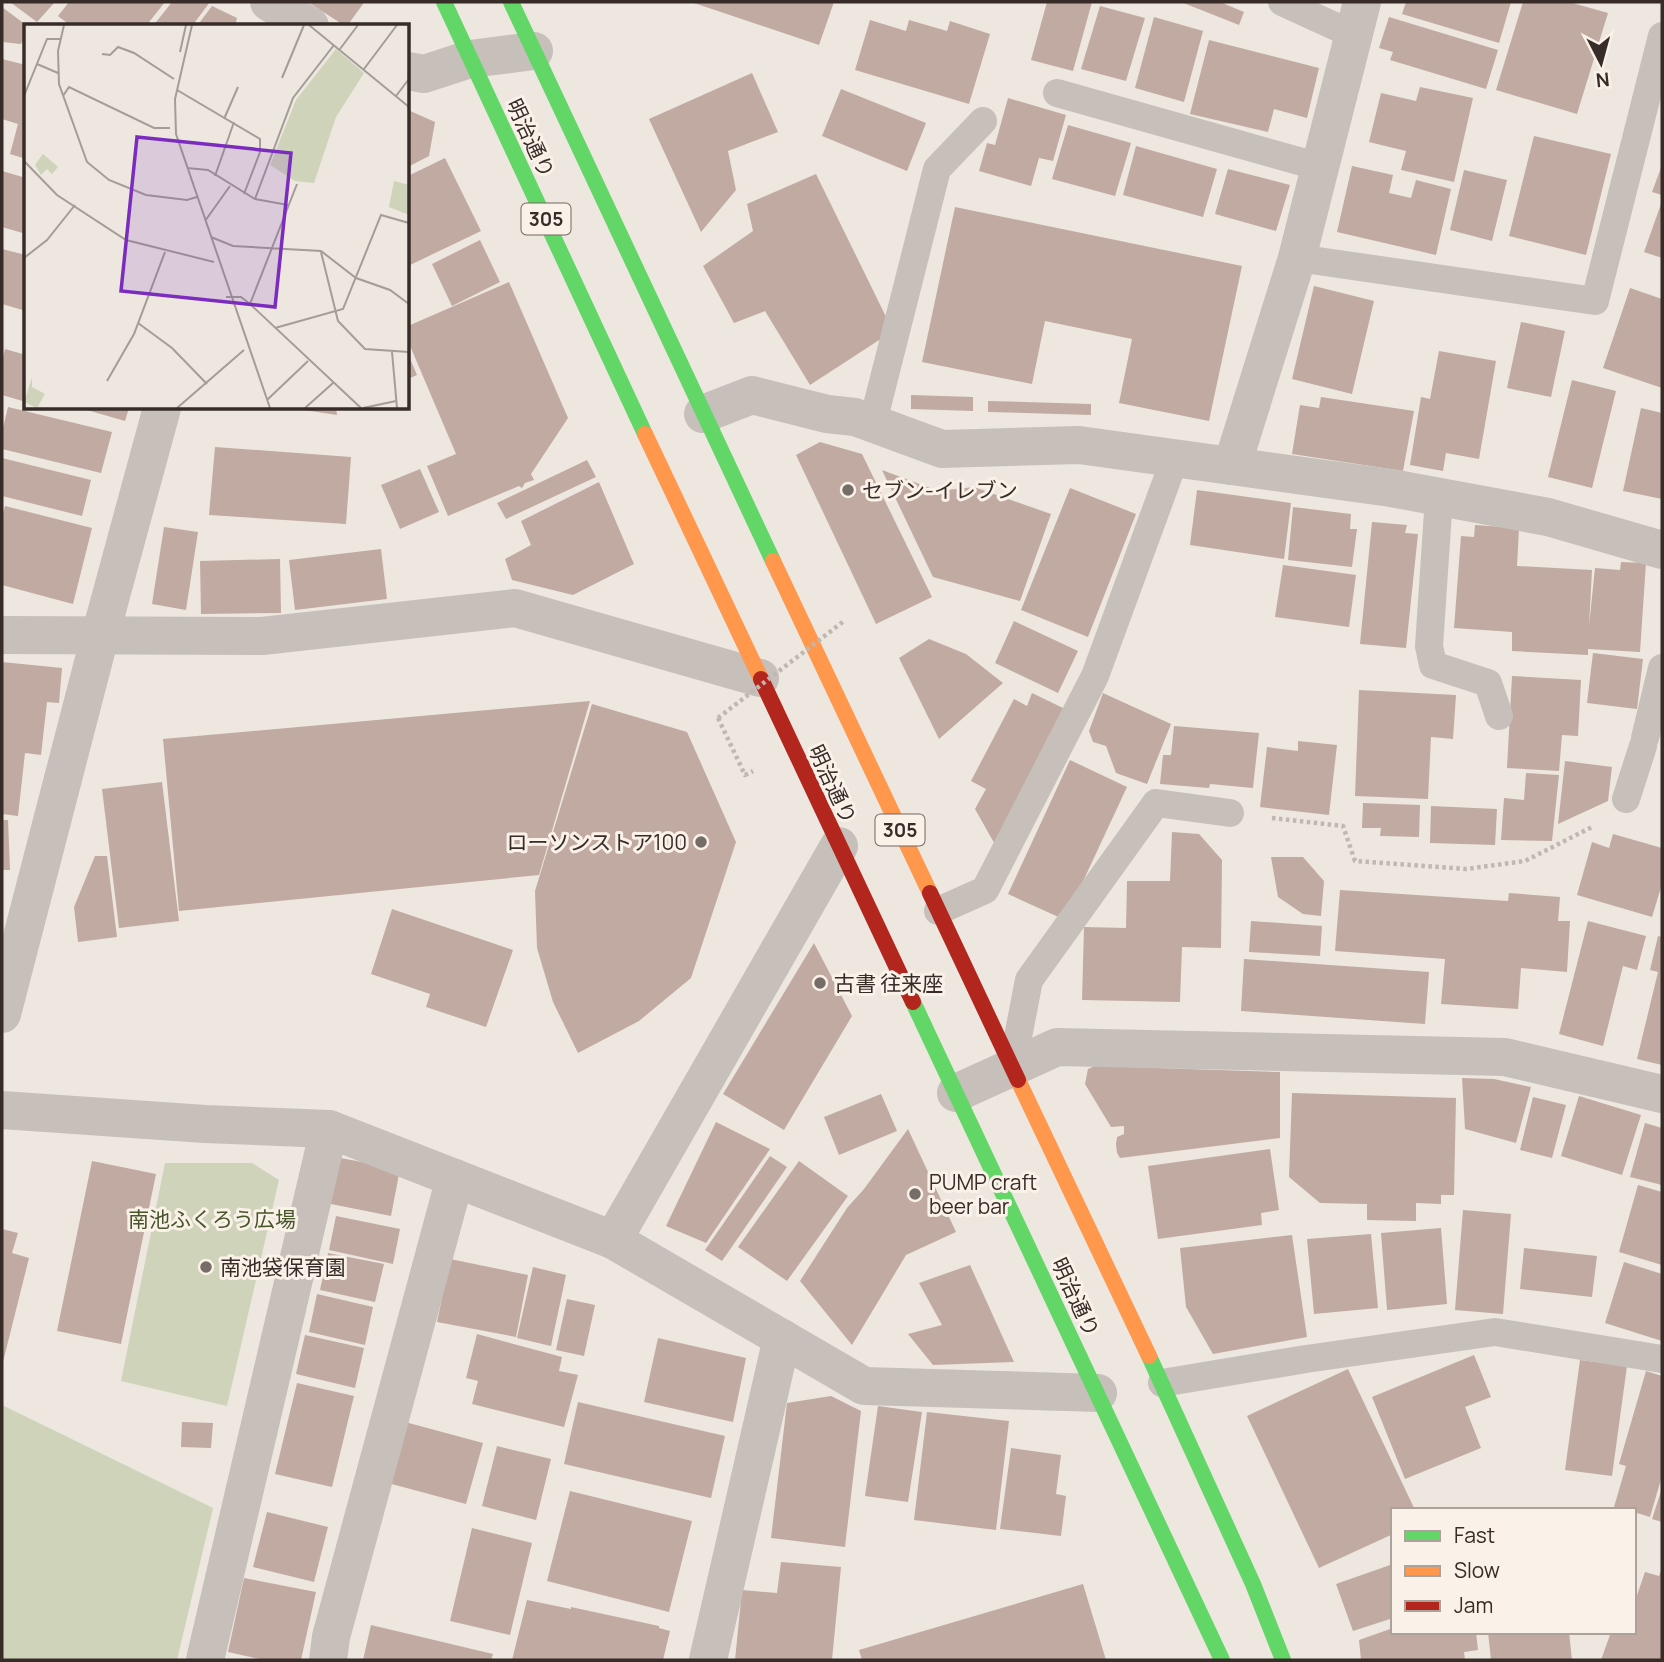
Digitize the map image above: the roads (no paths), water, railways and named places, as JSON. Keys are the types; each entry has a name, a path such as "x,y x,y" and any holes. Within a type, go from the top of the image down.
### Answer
{"main road":[{"name":"明治通り","path":"444,2 1222,1660"},
{"name":"明治通り","path":"511,2 1162,1383 1254,1584 1283,1660"}],"street":[{"path":"269,11 305,24"},
{"path":"1232,466 1297,258 1358,19"},
{"path":"410,71 424,74 470,59 534,51"},
{"path":"703,414 752,395 827,414 873,422 942,449 1079,445 1391,488 1548,517 1662,550"},
{"path":"2,1014 161,410"},
{"path":"2,635 262,636 515,608 760,678"},
{"path":"613,1240 839,846"},
{"path":"956,1093 1058,1046 1505,1057 1662,1094"},
{"path":"2,1110 205,1124 329,1129 613,1240 864,1386 1098,1393"},
{"path":"205,1660 329,1129"},
{"path":"328,1660 331,1637 455,1178"},
{"path":"708,1660 782,1338"}],"lane":[{"path":"1282,2 1358,19"},
{"path":"1297,258 1595,301 1662,36"},
{"path":"1057,93 1320,167"},
{"path":"873,422 937,169 983,121"},
{"path":"938,911 985,890 1096,676 1175,458"},
{"path":"1439,497 1429,646 1433,665 1488,683 1499,716"},
{"path":"1626,799 1644,742 1662,668"},
{"path":"1012,1068 1029,980 1156,803 1230,813"},
{"path":"1162,1383 1495,1332 1662,1359"}],"place":[{"name":"セブン-イレブン","path":"848,490"},
{"name":"ローソンストア100","path":"701,842"},
{"name":"古書 往来座","path":"820,983"},
{"name":"PUMP craft beer bar","path":"915,1194"},
{"name":"南池袋保育園","path":"206,1267"}],"park label":[{"name":"南池ふくろう広場","path":"212,1219"}]}
